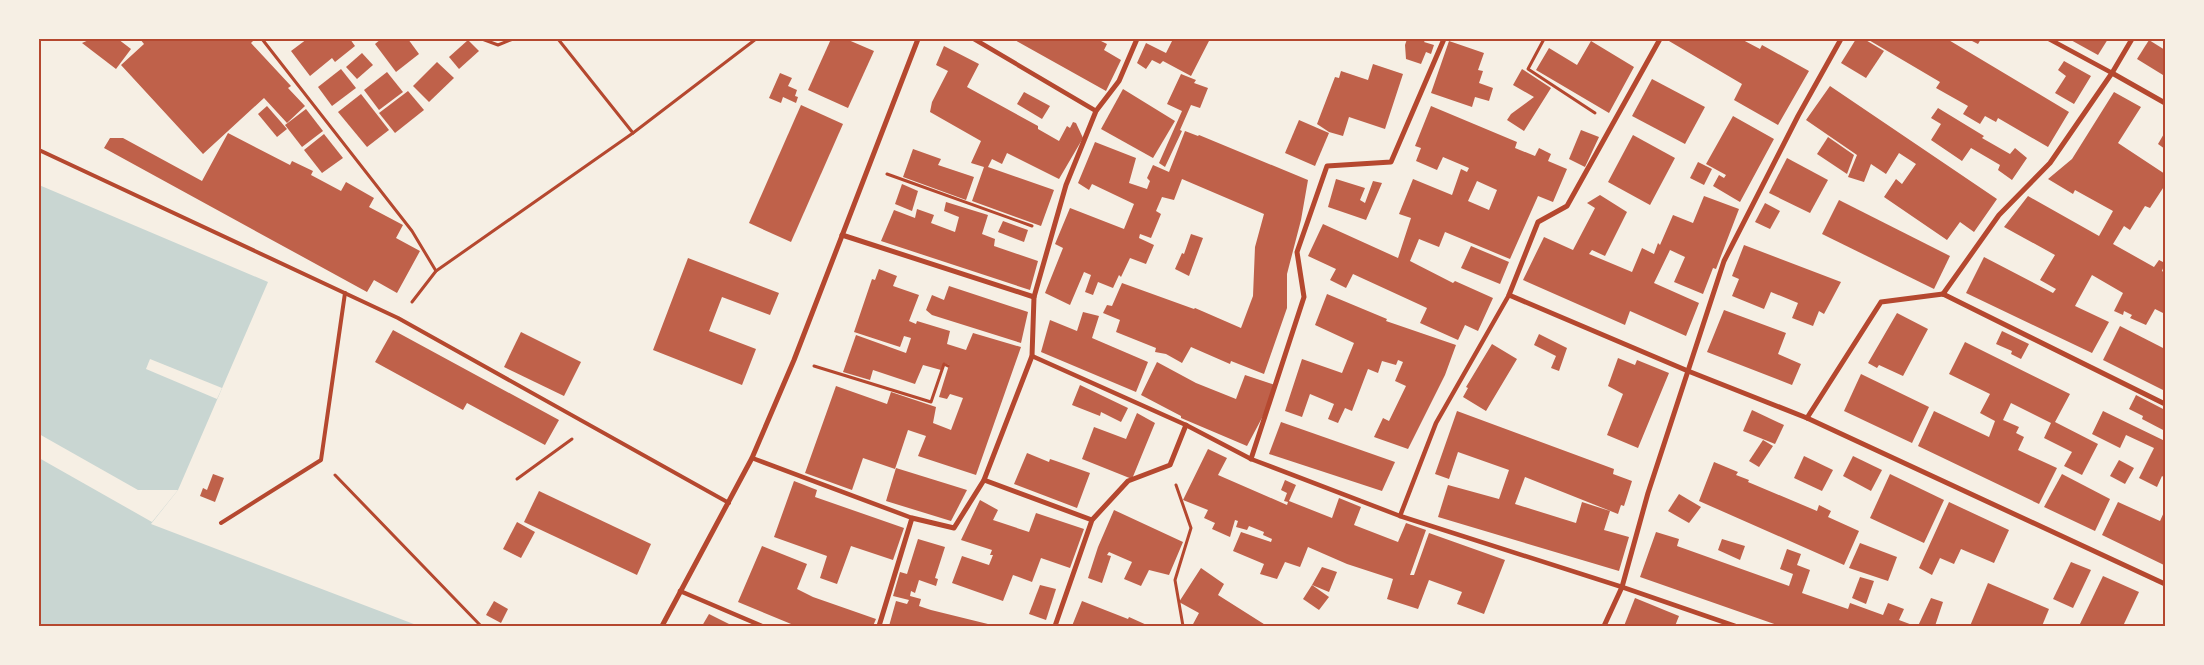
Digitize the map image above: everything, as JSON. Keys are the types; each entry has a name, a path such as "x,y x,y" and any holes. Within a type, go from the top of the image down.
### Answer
{"street":[{"path":"662,626 752,458 794,360 918,39"},
{"path":"974,39 1096,111"},
{"path":"752,458 912,518 954,528 984,480 1032,356 1034,297 1051,232 1066,185 1096,111 1119,81 1137,39"},
{"path":"1251,459 1304,297 1296,252 1327,166 1391,162 1444,39"},
{"path":"1400,516 1436,423 1509,295 1538,222 1567,206 1614,125 1660,39"},
{"path":"1604,626 1622,587 1648,492 1724,261 1798,116 1842,39"},
{"path":"2049,39 2165,103"},
{"path":"1943,294 1998,215 2050,163 2112,73 2132,39"},
{"path":"842,235 1034,297"},
{"path":"1807,418 1881,302 1943,294 2165,404"},
{"path":"1509,295 1688,371 1807,418 2165,584"},
{"path":"1032,356 1186,425 1251,459 1400,516 1622,587 1735,626"},
{"path":"1055,626 1092,520 1128,481 1170,465 1186,425"},
{"path":"984,480 1092,520"},
{"path":"879,626 912,518"},
{"path":"680,591 762,626"}],"lane":[{"path":"39,150 398,318 729,503"},
{"path":"221,523 321,460 345,293"}],"path":[{"path":"262,39 412,231 436,271"},
{"path":"482,39 498,45 514,39"},
{"path":"558,39 633,133"},
{"path":"398,318 436,271 633,133 756,39"},
{"path":"1544,39 1528,69 1614,125"},
{"path":"869,168 1051,232"},
{"path":"794,360 931,402 944,364 948,366"},
{"path":"517,479 591,426"},
{"path":"321,460 481,626"},
{"path":"1170,465 1191,528 1175,580 1183,626"}],"shaded area":[{"path":"39,185 268,282 178,490 151,524 419,626 39,626"}],"pier":[{"path":"150,359 222,388 217,399 146,369"},
{"path":"39,434 138,490 178,490 152,522 39,458"}],"building":[{"path":"91,39 118,39 131,49 116,69 82,43"},
{"path":"140,39 251,39 253,41 251,43 291,86 288,88 305,106 287,123 264,98 203,154 121,65 144,44"},
{"path":"307,39 350,39 355,46 335,62 332,58 310,76 291,51"},
{"path":"381,39 408,39 419,54 396,72 375,44"},
{"path":"831,39 846,39 874,51 848,108 808,90"},
{"path":"1013,39 1097,39 1107,44 1104,50 1121,60 1106,91"},
{"path":"1173,39 1210,39 1191,76 1163,61 1160,64 1152,60 1146,69 1137,63 1146,43 1166,53"},
{"path":"1407,39 1426,39 1424,42 1434,45 1431,54 1426,52 1421,64 1406,59 1405,45"},
{"path":"1671,39 1741,39 1760,49 1762,45 1809,71 1778,125 1734,100 1742,84 1669,41"},
{"path":"1856,39 1864,39 1884,51 1866,78 1841,63"},
{"path":"1867,39 1947,39 2069,112 2048,147 1998,118 1996,122 1985,116 1980,124 1963,114 1968,106 1936,88 1940,82"},
{"path":"1968,39 1981,39 1978,44"},
{"path":"2069,39 2108,39 2098,55"},
{"path":"468,40 479,51 459,69 449,57"},
{"path":"2149,40 2165,50 2165,71 2163,75 2137,59"},
{"path":"1449,41 1484,53 1478,70 1483,71 1479,83 1493,88 1489,101 1475,97 1472,107 1431,93"},
{"path":"1591,41 1634,67 1609,113 1536,70 1549,48 1577,65"},
{"path":"944,46 979,64 967,87 1038,126 1038,129 1059,141 1067,126 1070,128 1073,122 1076,123 1083,138 1059,179 1007,153 1002,164 992,159 988,167 1054,190 1041,226 972,201 984,167 971,163 981,141 930,112 932,102 948,71 936,65"},
{"path":"362,53 373,65 357,79 346,67"},
{"path":"2064,61 2091,76 2074,104 2055,93 2066,76 2058,70"},
{"path":"437,62 454,78 429,102 413,86"},
{"path":"1373,64 1403,74 1385,129 1349,117 1343,136 1329,132 1317,124 1335,77 1339,78 1341,71 1368,80"},
{"path":"341,69 356,88 332,106 318,87"},
{"path":"1522,69 1551,88 1524,131 1507,120 1511,114 1534,97 1513,85"},
{"path":"387,72 403,92 379,110 364,90"},
{"path":"780,73 792,78 788,86 797,90 795,96 798,97 796,103 783,97 781,103 769,98"},
{"path":"1181,74 1196,80 1194,83 1208,88 1200,108 1191,105 1180,130 1182,131 1165,167 1159,163 1182,111 1167,104"},
{"path":"1652,79 1705,107 1685,144 1632,116"},
{"path":"1830,86 1997,199 1974,232 1960,222 1947,240 1884,197 1896,179 1902,184 1916,164 1899,153 1886,174 1871,164 1864,182 1848,177 1857,155 1806,120"},
{"path":"1123,89 1175,121 1153,158 1101,129"},
{"path":"408,91 424,110 395,133 379,113"},
{"path":"1024,92 1050,106 1042,119 1017,104"},
{"path":"2114,92 2141,107 2118,143 2165,174 2165,185 2150,208 2145,206 2130,230 2124,226 2113,244 2154,267 2159,260 2165,263 2162,271 2165,273 2165,314 2155,309 2146,325 2130,318 2132,315 2124,311 2123,315 2114,311 2123,293 2092,275 2075,306 2109,322 2092,353 1966,293 1984,257 2053,293 2056,289 2040,280 2055,255 2004,227 2028,196 2099,236 2113,211 2075,190 2073,194 2048,179 2072,159"},
{"path":"361,94 389,130 367,147 338,112"},
{"path":"801,105 843,124 791,242 749,223"},
{"path":"267,106 287,129 277,137 258,114"},
{"path":"1431,106 1517,142 1515,148 1535,156 1539,148 1551,154 1548,161 1567,169 1553,202 1538,196 1510,259 1445,232 1439,247 1419,239 1410,261 1453,283 1455,281 1493,298 1478,331 1465,325 1458,340 1420,323 1427,308 1353,274 1346,288 1330,280 1336,269 1308,256 1323,224 1398,258 1411,218 1399,214 1413,179 1452,195 1461,169 1467,172 1469,168 1443,157 1437,170 1416,161 1421,148 1415,146","holes":["1477,181 1497,190 1489,210 1468,201"]},
{"path":"1938,108 1984,136 1982,138 2010,154 2015,148 2027,158 2012,180 1998,170 2000,165 1971,148 1962,161 1931,140 1941,124 1931,118"},
{"path":"306,109 323,131 302,147 285,125"},
{"path":"1733,116 1774,139 1740,202 1713,186 1719,175 1724,178 1726,175 1706,164"},
{"path":"1299,120 1329,133 1315,166 1285,153"},
{"path":"1581,130 1599,137 1585,167 1569,159"},
{"path":"1185,131 1308,180 1301,220 1287,274 1287,308 1264,374 1231,361 1230,364 1191,347 1182,363 1166,354 1155,352 1156,348 1116,332 1120,320 1103,313 1107,305 1112,306 1122,283 1195,308 1241,328 1253,296 1255,247 1264,214 1182,179 1174,200 1162,197 1156,211 1161,214 1151,238 1140,234 1139,238 1154,245 1146,264 1130,258 1121,277 1119,275 1113,288 1098,282 1093,295 1085,292 1091,275 1084,272 1070,305 1045,293 1063,248 1055,244 1070,208 1124,229 1134,204 1092,184 1089,190 1078,183 1095,142 1136,158 1129,183 1147,189 1150,181 1147,178 1153,165 1169,172"},
{"path":"2165,132 2165,149 2158,144"},
{"path":"228,133 290,165 292,161 313,171 311,175 341,191 346,182 374,198 369,207 403,225 396,238 420,251 397,293 374,280 367,292 104,148 110,138 123,138 202,181"},
{"path":"324,134 343,158 322,173 304,150"},
{"path":"1633,135 1675,158 1650,205 1608,182"},
{"path":"1828,137 1854,155 1847,174 1817,154"},
{"path":"913,149 941,159 938,165 974,177 966,200 903,177"},
{"path":"1787,158 1828,180 1810,213 1769,193"},
{"path":"1698,162 1712,169 1704,185 1690,178"},
{"path":"1336,179 1365,188 1360,200 1365,203 1373,181 1382,183 1366,220 1328,207"},
{"path":"902,184 918,191 912,211 895,204"},
{"path":"1600,195 1627,212 1605,256 1592,250 1589,254 1632,272 1642,248 1654,254 1673,215 1693,223 1704,196 1739,209 1716,269 1713,268 1703,294 1674,282 1685,257 1670,250 1654,283 1699,303 1686,336 1630,311 1625,325 1523,280 1544,237 1573,250 1595,208 1587,203"},
{"path":"1839,200 1950,256 1934,289 1822,234"},
{"path":"946,202 988,215 982,234 995,239 994,246 1038,261 1030,290 881,241 894,210 915,218 917,209 934,215 931,223 955,232 959,217 944,211"},
{"path":"1765,203 1780,211 1770,229 1755,222"},
{"path":"1003,221 1028,230 1024,242 998,232"},
{"path":"1191,234 1203,238 1189,276 1175,269 1182,253 1184,254"},
{"path":"1744,245 1841,282 1824,314 1819,311 1813,326 1792,318 1798,303 1771,292 1764,309 1732,296 1739,279 1732,276"},
{"path":"1471,246 1509,262 1500,284 1461,268"},
{"path":"688,258 779,293 770,315 722,297 709,331 756,349 742,385 653,350"},
{"path":"879,269 897,276 893,286 919,295 909,321 916,324 917,321 950,331 947,344 966,350 973,333 1021,347 976,475 918,456 926,436 908,430 895,469 863,458 852,490 805,473 836,386 887,404 891,392 936,407 933,423 951,430 963,398 950,394 947,399 939,397 949,365 944,363 941,370 923,365 915,384 873,370 870,380 843,372 856,335 906,353 911,338 904,336 900,347 854,332 872,279 875,280"},
{"path":"949,286 1028,312 1021,343 932,315 926,310 932,295 944,300"},
{"path":"1327,294 1387,319 1386,321 1456,345 1445,375 1408,449 1374,437 1383,418 1389,421 1406,386 1395,381 1403,362 1398,360 1396,365 1382,361 1378,373 1368,369 1352,411 1345,408 1338,423 1328,419 1334,404 1310,394 1302,417 1285,411 1302,359 1342,373 1354,343 1315,325"},
{"path":"1724,310 1786,333 1778,354 1801,364 1792,385 1707,352"},
{"path":"1083,312 1099,316 1092,338 1148,362 1136,392 1041,352 1050,320 1077,331"},
{"path":"1897,313 1928,329 1903,376 1879,365 1877,368 1868,363"},
{"path":"2120,326 2165,349 2165,391 2103,360"},
{"path":"393,330 559,420 545,445 467,403 463,410 375,362"},
{"path":"2002,331 2029,344 2021,359 2011,354 2012,351 1996,344"},
{"path":"521,332 581,362 564,396 504,367"},
{"path":"1539,334 1567,348 1559,371 1551,368 1556,356 1534,345"},
{"path":"1965,342 2070,394 2055,422 2098,444 2082,475 2064,466 2072,452 2044,438 2051,423 2011,403 2003,420 2019,427 2016,433 2024,437 2018,450 2057,468 2039,504 1918,446 1934,411 1989,437 1995,421 1980,413 1990,394 1949,374"},
{"path":"1492,344 1517,359 1486,411 1463,397 1468,388 1466,387"},
{"path":"1618,358 1635,365 1637,360 1669,373 1638,448 1607,435 1623,394 1608,386"},
{"path":"1157,362 1196,383 1236,399 1245,375 1275,385 1263,416 1247,446 1181,418 1181,416 1141,395"},
{"path":"1861,374 1929,407 1912,443 1844,411"},
{"path":"1080,385 1128,408 1121,422 1101,412 1100,416 1072,405"},
{"path":"2136,395 2165,410 2165,431 2142,419 2143,416 2129,409"},
{"path":"1752,410 1784,425 1775,444 1743,431"},
{"path":"1457,411 1614,469 1613,474 1632,481 1624,506 1621,505 1618,514 1525,477 1515,504 1576,523 1582,502 1610,511 1604,530 1629,537 1619,571 1438,517 1448,485 1499,499 1509,470 1458,452 1449,479 1435,474"},
{"path":"2103,411 2165,441 2165,478 2162,476 2157,487 2139,478 2154,448 2126,435 2120,448 2092,434"},
{"path":"1137,413 1155,423 1132,479 1082,459 1094,427 1126,439"},
{"path":"1281,422 1395,462 1382,491 1269,454"},
{"path":"1763,440 1773,446 1759,467 1749,461"},
{"path":"1208,449 1227,458 1218,475 1287,505 1288,502 1284,501 1287,493 1281,490 1285,480 1296,485 1289,501 1332,518 1339,498 1361,507 1354,525 1398,542 1406,523 1426,530 1410,575 1414,575 1429,533 1505,560 1484,614 1457,604 1462,592 1429,580 1418,609 1387,599 1393,579 1347,564 1308,547 1300,567 1285,562 1277,579 1260,574 1264,564 1233,551 1241,532 1271,542 1272,539 1263,535 1264,532 1249,526 1247,530 1236,527 1238,521 1235,520 1230,537 1212,529 1215,523 1204,518 1208,510 1183,500"},
{"path":"1027,453 1049,462 1050,459 1090,473 1077,508 1014,484"},
{"path":"1804,456 1833,470 1822,491 1794,478"},
{"path":"1853,456 1882,470 1871,491 1843,476"},
{"path":"2119,460 2134,468 2125,484 2110,476"},
{"path":"1714,462 1738,472 1736,475 1749,480 1748,482 1817,511 1819,505 1831,511 1828,517 1859,531 1844,565 1699,501"},
{"path":"896,468 967,490 951,521 886,501"},
{"path":"213,474 224,478 215,502 200,496 203,488 207,490"},
{"path":"1890,474 1944,500 1924,543 1870,518"},
{"path":"2062,474 2110,499 2095,531 2044,507"},
{"path":"794,481 817,490 815,497 904,528 893,560 851,546 837,584 820,578 827,556 774,537"},
{"path":"539,491 651,544 637,575 524,522"},
{"path":"1679,494 1701,507 1689,523 1668,511"},
{"path":"980,500 998,510 993,520 1029,532 1036,513 1084,529 1070,568 1041,558 1032,582 1013,575 1003,601 952,583 962,556 989,565 993,555 990,555 992,550 961,540"},
{"path":"1949,502 2009,530 1994,563 1961,549 1954,564 1940,558 1932,575 1919,568"},
{"path":"2118,502 2160,521 2165,510 2164,565 2102,535"},
{"path":"1114,510 1183,542 1169,575 1149,570 1141,586 1124,579 1132,562 1109,552 1107,555 1111,556 1102,583 1088,578 1098,547"},
{"path":"517,522 535,532 521,558 503,549"},
{"path":"1656,532 1679,539 1677,546 1789,586 1793,574 1780,569 1787,549 1801,554 1797,565 1810,570 1802,593 1848,609 1850,603 1883,615 1888,603 1904,609 1899,620 1915,626 1780,626 1640,577"},
{"path":"918,539 945,547 935,578 938,579 936,586 919,580 915,593 911,591 910,596 921,599 919,606 996,626 889,626 896,601 907,604 909,600 893,596 900,572 907,574"},
{"path":"1722,539 1745,546 1740,560 1718,550"},
{"path":"1860,543 1897,557 1888,581 1849,568"},
{"path":"762,546 807,564 797,589 813,597 876,619 873,626 796,626 738,602"},
{"path":"2071,562 2091,570 2073,608 2053,599"},
{"path":"1322,567 1337,572 1329,592 1312,585"},
{"path":"1201,568 1224,584 1218,595 1267,626 1192,626 1199,613 1179,602"},
{"path":"2103,576 2139,592 2123,626 2079,626"},
{"path":"1860,577 1874,581 1866,604 1852,598"},
{"path":"1988,583 2049,609 2042,626 1970,626"},
{"path":"1040,585 1056,589 1046,620 1029,614"},
{"path":"1312,585 1329,597 1319,610 1303,599"},
{"path":"1635,598 1679,616 1675,626 1624,626"},
{"path":"1931,598 1943,602 1935,626 1918,626"},
{"path":"494,601 508,609 501,623 486,615"},
{"path":"1082,601 1128,619 1129,617 1149,626 1072,626"},
{"path":"709,614 733,626 702,626"}]}
